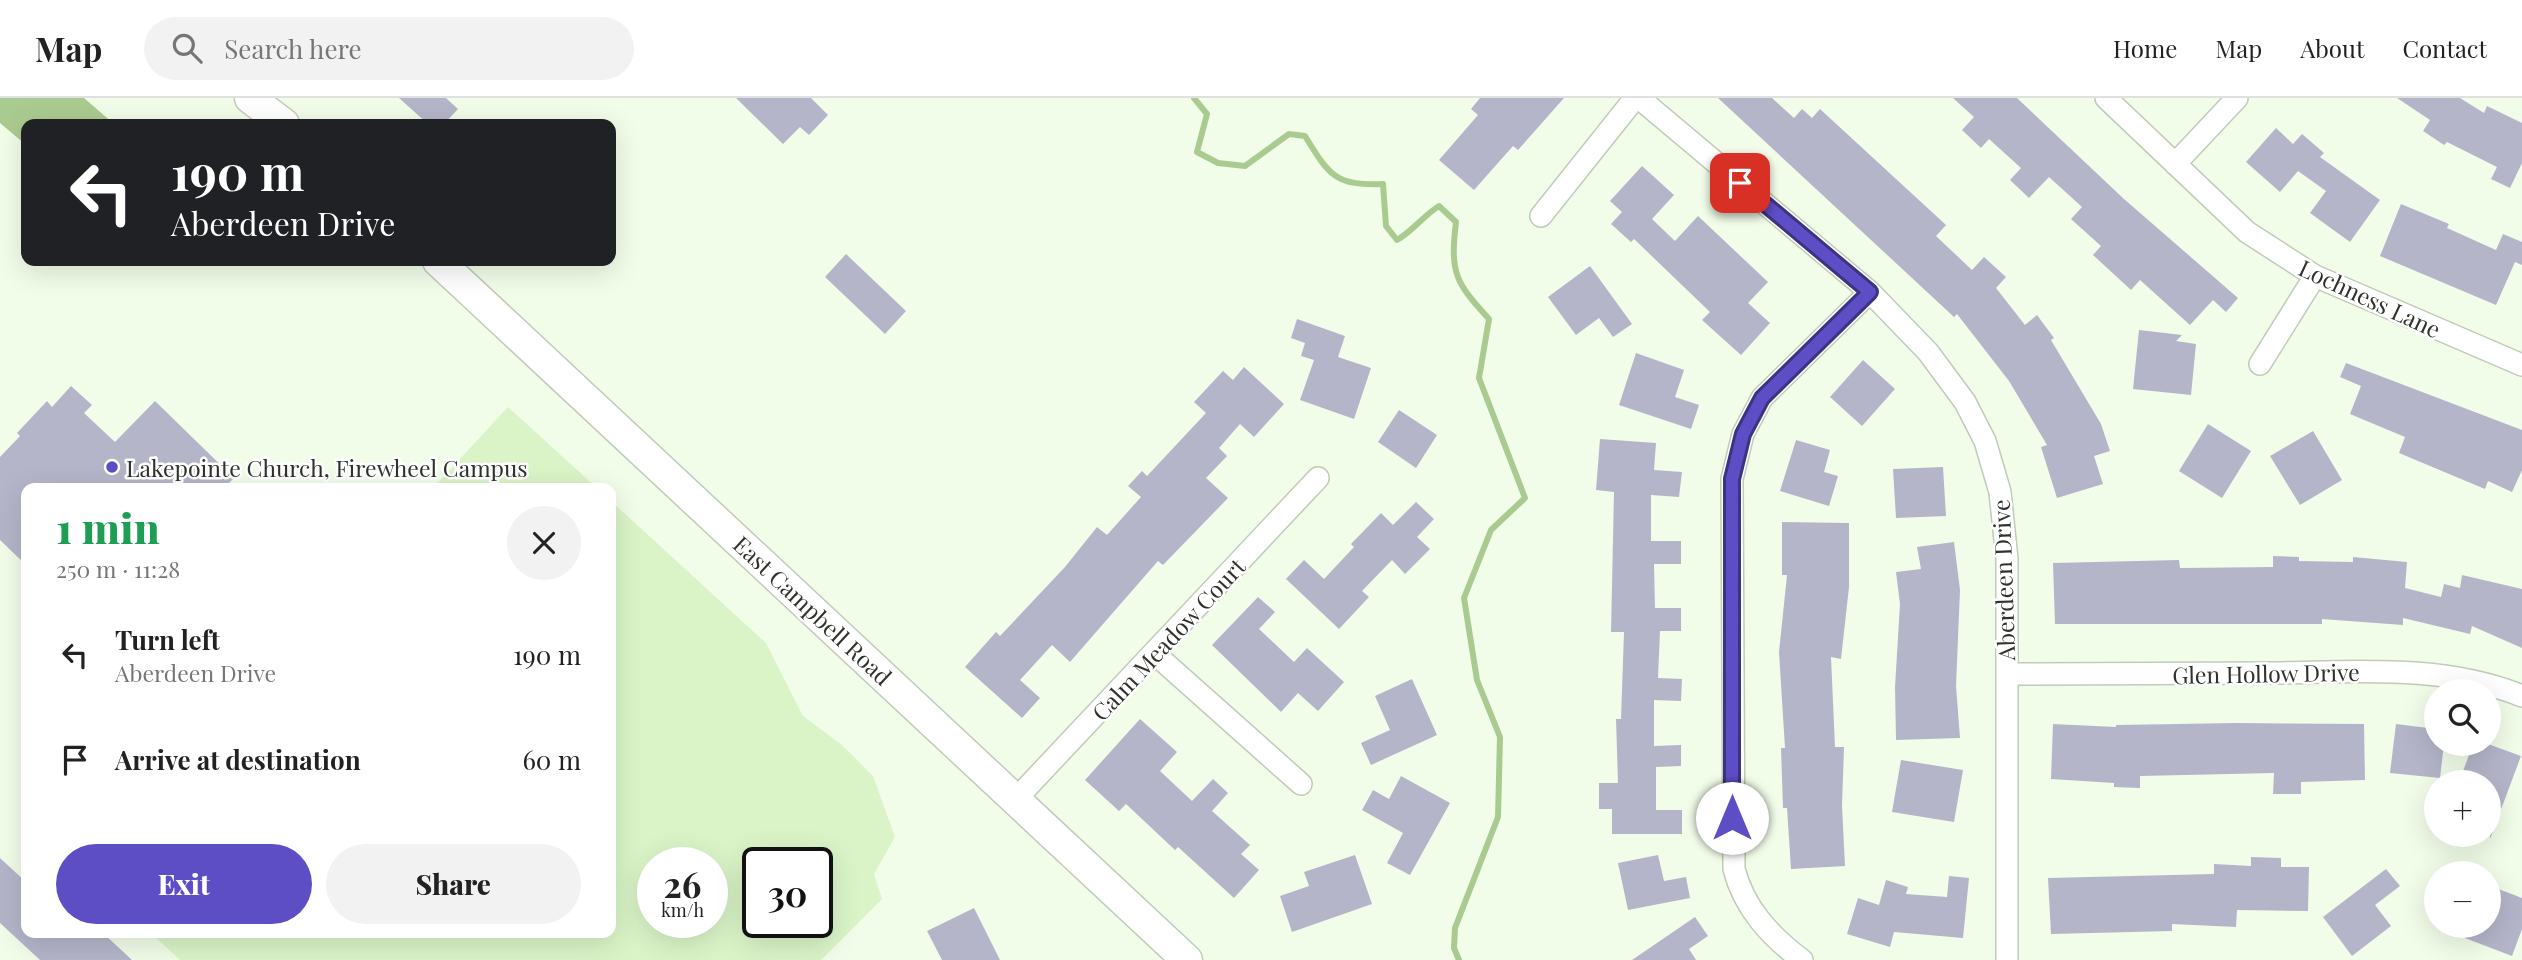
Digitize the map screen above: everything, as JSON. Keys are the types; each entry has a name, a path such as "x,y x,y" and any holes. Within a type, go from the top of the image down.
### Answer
{"main road":[{"path":"250,98 277,119"},
{"path":"279,98 297,119"},
{"name":"East Campbell Road","path":"443,266 1186,960"}],"street":[{"path":"1541,216 1637,98"},
{"name":"Aberdeen Drive","path":"1637,98 1870,292 1928,352 1965,402 1985,441 2000,492 2007,559 2007,960"},
{"name":"Lochness Lane","path":"2106,98 2248,232 2315,276 2522,365"},
{"path":"2175,164 2236,98"},
{"path":"2260,364 2315,276"},
{"path":"1802,960 1766,929 1740,893 1734,869 1732,479 1743,434 1762,398 1870,292"},
{"name":"Calm Meadow Court","path":"1016,799 1318,478"},
{"path":"1155,654 1301,785"},
{"name":"Glen Hollow Drive","path":"2007,674 2356,671 2435,674 2504,688 2522,696"}],"shaded area":[{"path":"0,98 84,98 108,119 21,119 21,141 0,123"},
{"path":"508,407 592,483 438,483"},
{"path":"616,506 766,643 803,716 842,745 873,776 895,837 874,874 882,899 821,960 180,960 156,938 616,938"}],"building":[{"path":"399,98 446,98 458,109 449,119 422,119"},
{"path":"736,98 811,98 828,115 809,135 800,127 783,144"},
{"path":"1480,98 1564,98 1518,150 1513,146 1474,190 1439,160 1478,115 1471,109"},
{"path":"1718,98 1772,98 1794,118 1802,109 1812,118 1820,109 1946,225 1936,236 1972,270 1984,257 2006,277 1996,288 2025,325 2037,315 2054,338 2051,340 2101,424 2110,451 2094,456 2103,484 2057,498 2041,447 2047,445 2009,381 1957,314 1954,317"},
{"path":"1953,98 2017,98 2124,199 2238,298 2226,312 2213,300 2190,325 2140,280 2131,290 2093,255 2101,246 2071,219 2082,207 2049,177 2029,198 2010,180 2021,168 1989,139 1981,148 1962,130 1974,117"},
{"path":"2397,98 2460,98 2484,113 2487,106 2522,123 2522,163 2510,188 2491,179 2497,167 2447,142 2444,145 2423,131 2430,120"},
{"path":"2276,128 2293,144 2302,134 2324,153 2320,157 2380,200 2350,242 2310,213 2326,191 2298,171 2280,192 2246,162"},
{"path":"1642,166 1674,195 1652,219 1675,241 1698,216 1768,282 1748,303 1770,323 1741,355 1702,320 1710,312 1634,239 1631,242 1611,224 1622,212 1610,201"},
{"path":"2401,204 2449,224 2447,228 2496,250 2503,234 2522,242 2522,265 2515,262 2496,305 2380,256"},
{"path":"846,254 906,311 885,334 825,277"},
{"path":"1590,266 1632,324 1613,337 1599,318 1576,335 1548,297"},
{"path":"1297,319 1345,336 1338,357 1371,368 1354,419 1300,400 1314,360 1301,356 1305,343 1291,338"},
{"path":"2139,330 2182,335 2176,341 2196,344 2191,395 2133,389"},
{"path":"1636,353 1684,370 1675,397 1699,405 1691,429 1619,405"},
{"path":"1863,360 1895,389 1862,426 1830,397"},
{"path":"2346,363 2522,430 2522,470 2512,492 2488,481 2485,489 2399,453 2405,437 2350,414 2361,386 2340,377"},
{"path":"1244,367 1284,404 1254,437 1240,424 1219,448 1227,456 1206,478 1228,498 1163,565 1158,561 1070,662 1052,645 1020,680 1040,698 1022,718 965,667 996,632 1000,636 1065,567 1097,527 1107,535 1141,497 1128,486 1142,471 1147,476 1206,413 1194,402 1223,371 1233,380"},
{"name":"Lakepointe Church, Firewheel Campus","path":"71,386 92,405 84,413 115,442 155,401 234,478 229,483 21,483 21,560 0,540 0,457 20,436 17,433 47,401 52,407"},
{"path":"1399,410 1437,435 1416,468 1378,442"},
{"path":"2208,424 2251,451 2222,498 2179,471"},
{"path":"2313,431 2342,480 2300,505 2270,456"},
{"path":"1600,439 1656,443 1654,470 1682,472 1679,497 1651,495 1651,541 1681,541 1681,564 1654,564 1655,608 1681,608 1681,631 1660,631 1658,678 1682,679 1681,701 1654,700 1654,746 1681,745 1681,766 1656,767 1656,810 1682,810 1682,834 1612,834 1612,809 1599,809 1599,783 1618,783 1616,719 1621,719 1624,632 1611,632 1614,492 1596,490"},
{"path":"1796,440 1830,450 1824,472 1838,476 1829,506 1780,491"},
{"path":"1943,467 1946,516 1896,518 1893,469"},
{"path":"1416,502 1434,519 1417,537 1430,549 1405,574 1392,560 1362,591 1369,597 1339,629 1286,579 1304,560 1324,579 1354,547 1351,544 1381,513 1393,525"},
{"path":"1782,522 1849,523 1849,587 1841,659 1831,657 1835,747 1844,747 1842,806 1845,866 1791,869 1787,808 1783,808 1781,748 1785,748 1779,652 1787,575 1782,575"},
{"path":"1954,542 1960,590 1956,686 1960,738 1896,740 1895,687 1900,604 1896,572 1921,569 1917,547"},
{"path":"2273,556 2299,557 2299,561 2353,562 2353,557 2407,562 2405,588 2441,597 2444,584 2460,588 2462,575 2522,589 2522,648 2472,626 2470,634 2403,618 2403,625 2322,619 2322,624 2055,624 2053,563 2179,560 2180,568 2273,567"},
{"path":"1258,597 1275,612 1259,629 1294,662 1307,648 1344,682 1318,711 1298,693 1281,712 1212,645"},
{"path":"1412,679 1437,735 1371,765 1361,743 1390,730 1375,696"},
{"path":"1140,719 1177,752 1160,771 1192,801 1213,779 1228,793 1212,811 1250,845 1241,854 1259,870 1234,898 1178,847 1175,850 1126,804 1119,811 1085,780"},
{"path":"2237,723 2364,724 2365,780 2301,782 2301,794 2273,794 2274,773 2140,776 2140,788 2114,787 2114,783 2051,779 2053,724 2116,727"},
{"path":"2396,724 2424,728 2424,756 2443,756 2441,770 2424,770 2424,776 2390,773"},
{"path":"2501,749 2521,756 2501,810 2501,770 2463,770 2469,756 2501,756"},
{"path":"1901,760 1963,770 1954,822 1892,812"},
{"path":"1401,776 1450,803 1410,875 1387,863 1403,833 1362,810 1373,790 1389,799"},
{"path":"1355,855 1372,904 1292,932 1280,896 1309,886 1304,872"},
{"path":"1658,855 1664,881 1686,877 1690,898 1628,910 1618,863"},
{"path":"2251,857 2281,858 2281,867 2309,867 2308,911 2237,910 2236,927 2172,924 2172,931 2051,934 2048,878 2214,874 2214,864 2251,866"},
{"path":"0,858 21,877 21,938 108,938 132,960 40,960 0,923"},
{"path":"2386,869 2400,886 2375,905 2391,926 2352,956 2323,917"},
{"path":"1949,876 1969,878 1963,938 1894,932 1890,947 1847,934 1858,898 1879,905 1886,880 1908,887 1906,894 1947,897"},
{"path":"2501,890 2522,898 2522,929 2512,956 2465,938 2501,938"},
{"path":"974,908 1000,960 942,960 927,931"},
{"path":"1695,917 1708,936 1689,949 1696,960 1632,960"}],"waterway":[{"path":"1194,98 1207,114 1197,152 1218,163 1245,166 1289,134 1305,136 1335,175 1354,183 1383,184 1386,226 1397,240 1439,206 1456,222 1454,253 1458,276 1469,295 1489,319 1479,378 1525,498 1491,530 1464,598 1477,680 1500,737 1498,817 1455,928 1454,948 1459,960"}],"place":[{"name":"Lakepointe Church, Firewheel Campus","path":"112,467"}],"route":[{"path":"1732,818 1732,479 1743,434 1762,398 1870,292 1740,183"}]}
